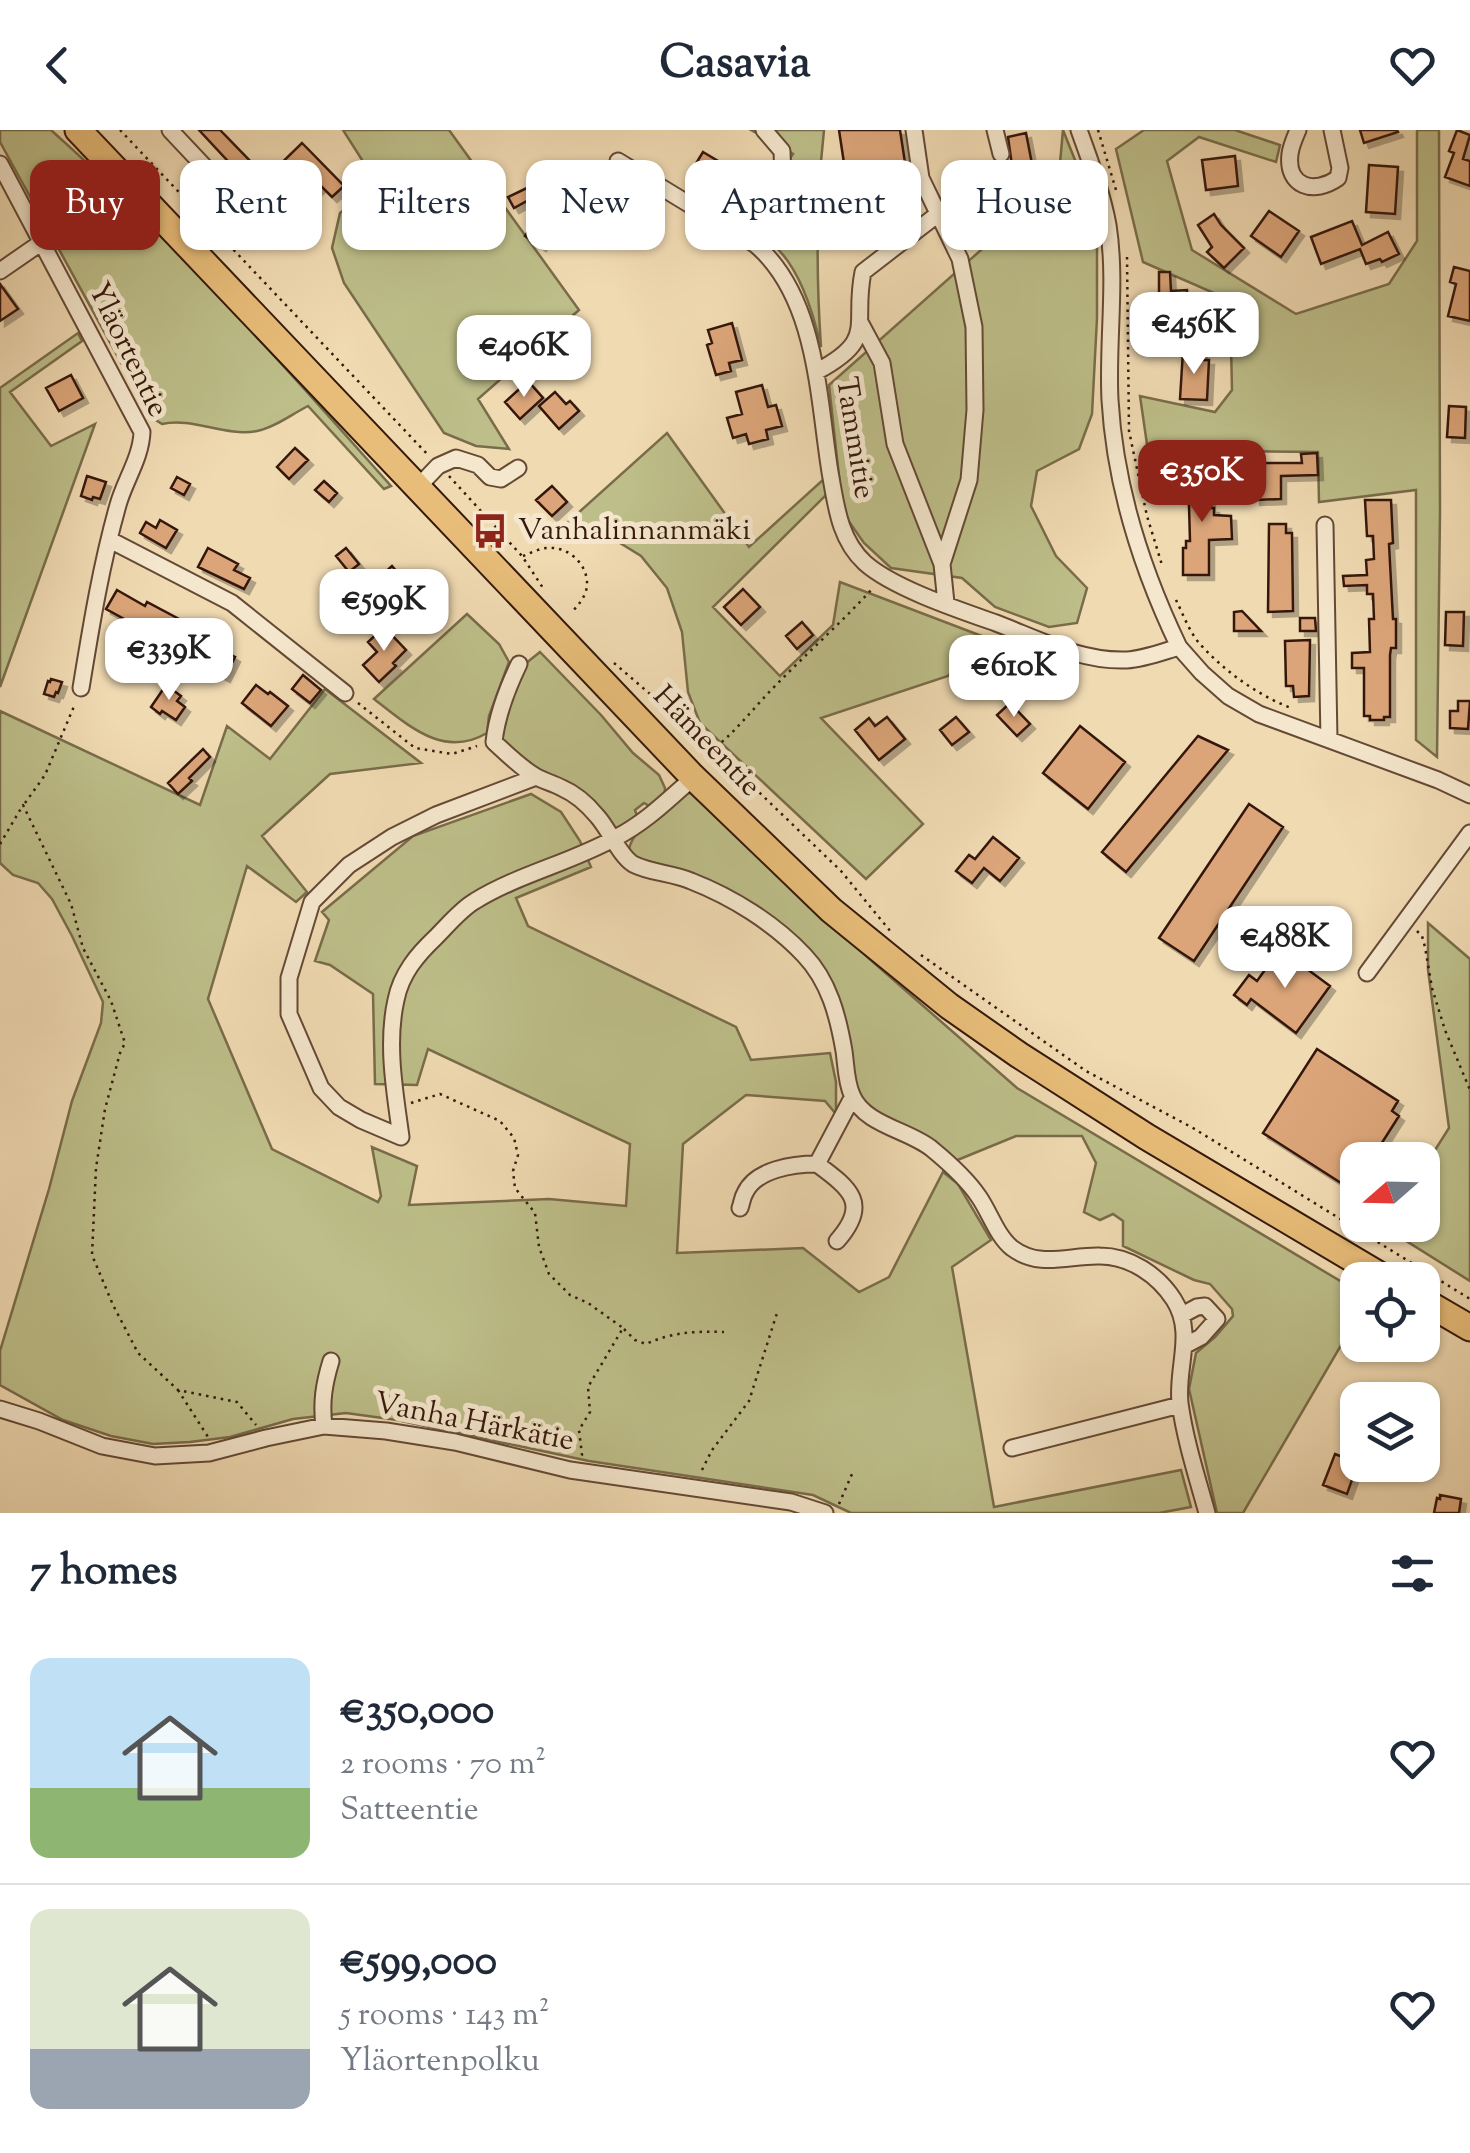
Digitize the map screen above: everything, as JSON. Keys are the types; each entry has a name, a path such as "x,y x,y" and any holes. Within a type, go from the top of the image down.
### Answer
{"highway":[{"name":"Hämeentie","path":"78,130 694,778 831,910 950,1006 1071,1089 1358,1262"},
{"path":"1440,1310 1470,1328"}],"street":[{"path":"170,130 198,160"},
{"path":"764,130 782,151 783,160"},
{"path":"914,130 921,178 960,258 974,327 976,410 968,480 942,564"},
{"path":"995,130 1001,154"},
{"path":"1079,130 1108,226 1110,402 1125,498 1154,594 1179,647 1228,696 1259,714 1470,795"},
{"path":"1298,130 1290,154 1291,168 1296,181 1317,188 1338,178 1340,168 1332,130"},
{"name":"Yläortentie","path":"0,164 30,220"},
{"path":"816,372 839,360 855,343 861,324 863,272 938,214"},
{"path":"0,271 30,250"},
{"name":"Yläortentie","path":"46,250 142,432 118,504 81,688"},
{"name":"Tammitie","path":"761,250 782,273 797,306 816,372 837,514 846,540 862,560 883,577 1092,659 1131,660 1179,647"},
{"path":"861,324 882,363 894,444 942,564 946,603"},
{"path":"418,487 438,466 456,458 478,466 490,478 501,479 518,468"},
{"path":"1325,524 1329,740"},
{"path":"110,540 232,603 345,693"},
{"path":"518,664 505,693 494,742 536,777 582,800 634,864 691,880 723,896 755,914 803,953 829,992 852,1098 867,1114 929,1146 978,1196 1008,1245 1022,1254 1051,1261 1100,1256 1122,1260 1139,1266 1174,1298 1182,1315 1186,1345 1178,1382 1180,1405 1200,1512"},
{"path":"536,777 436,814 392,838 350,865 312,902 289,978 289,1014 321,1088 350,1114 401,1138 392,1024 405,973 420,952 472,902 615,839 694,778"},
{"path":"1367,973 1470,833"},
{"path":"817,1164 852,1098"},
{"path":"740,1208 745,1191 754,1181 783,1167 817,1164 842,1182 854,1198 855,1214 837,1241"},
{"path":"1182,1315 1204,1306 1217,1319 1186,1345"},
{"path":"324,1426 321,1404 331,1360"},
{"path":"1012,1448 1180,1405"},
{"name":"Vanha Härkätie","path":"0,1409 102,1446 155,1456 210,1453 324,1426 386,1431 455,1442 570,1470 791,1502 824,1513"}],"path":[{"path":"120,130 485,514 522,556 550,598"},
{"path":"1098,130 1116,188"},
{"path":"1126,250 1129,431 1146,516 1162,563"},
{"path":"483,522 485,514"},
{"path":"500,542 508,540"},
{"path":"522,556 550,547 568,552 585,568 588,586 572,612"},
{"path":"714,749 738,729 883,577"},
{"path":"1173,595 1197,641 1233,674 1295,710"},
{"path":"615,664 714,749 841,870 894,936"},
{"path":"0,844 46,776 81,688"},
{"path":"345,693 416,748 452,754 494,742"},
{"path":"23,805 72,904 83,948 111,1001 125,1043 105,1109 96,1168 92,1255 138,1353 178,1390 217,1451"},
{"path":"1405,919 1422,936 1445,1030 1470,1090"},
{"path":"920,955 1086,1071 1194,1128 1470,1299"},
{"path":"398,1108 440,1094 500,1121 514,1138 518,1155 513,1170 514,1188 534,1212 539,1248 549,1274 570,1295 588,1302 634,1340 646,1344 686,1331 724,1332"},
{"path":"702,1470 749,1401 776,1313"},
{"path":"570,1470 582,1455 579,1430 590,1412 588,1387 624,1328"},
{"path":"178,1390 236,1402 266,1438"},
{"path":"832,1513 852,1474"}],"green space":[{"path":"0,130 51,130 83,160 30,160 30,197 0,142"},
{"path":"343,130 449,130 471,160 362,160"},
{"path":"751,130 824,130 821,160 789,160 793,154"},
{"path":"1063,130 1075,160 1060,160"},
{"path":"1144,130 1235,130 1280,145 1276,162 1199,137 1167,161 1192,250 1296,314 1389,284 1417,241 1417,130 1439,130 1437,757 1416,740 1416,490 1319,502 1318,452 1232,451 1151,472 1140,396 1215,412 1232,390 1230,300 1143,262 1116,149"},
{"path":"506,209 526,237 526,250 536,250 579,310 478,399 509,449 476,446 444,433 344,283 332,248 340,213 342,250 506,250"},
{"path":"160,235 268,348 391,486 384,489 308,406 270,427 245,432 185,423 162,424 151,417 59,250 160,250"},
{"path":"818,250 821,347 797,275 780,251"},
{"path":"981,250 1097,250 1092,414 1079,449 1037,471 1031,506 1056,556 1087,588 1077,623 1049,627 995,607 962,578 891,568 864,543 843,513 829,385"},
{"path":"78,333 82,341 10,392 51,446 95,424 0,687 0,388"},
{"path":"667,433 749,547 825,478 827,494 713,607 780,676 833,625 840,582 987,638 948,676 821,718 923,824 866,879 700,723 688,692 682,632 667,588 641,556 607,535 567,523"},
{"path":"467,614 499,644 509,662 489,716 487,733 471,740 441,741 413,728 374,699"},
{"path":"540,652 633,753 659,775 665,788 664,799 651,807 644,803 635,810 637,816 631,823 617,829 539,775 502,740 520,668"},
{"path":"325,689 421,763 330,774 262,836 307,892 296,902 247,866 208,999 272,1149 378,1202 381,1196 372,1147 417,1166 409,1205 549,1199 626,1206 630,1144 428,1049 417,1085 375,1084 373,994 330,965 315,961 329,920 322,912 413,836 531,794 561,812 591,867 516,898 528,926 736,1027 751,1060 830,1053 836,1082 836,1114 825,1101 746,1095 683,1144 677,1253 803,1248 859,1292 889,1277 943,1172 958,1184 991,1240 952,1267 994,1507 1181,1470 1191,1507 1159,1513 851,1513 813,1495 589,1461 397,1420 346,1413 293,1419 230,1437 153,1444 111,1436 63,1420 0,1385 0,1351 72,1101 101,1023 103,1002 52,899 38,883 13,875 0,863 0,711 200,805 227,726 270,759"},
{"path":"682,793 694,793 873,962 1017,1088 1340,1281 1340,1347 1243,1513 1217,1513 1189,1389 1196,1353 1233,1316 1232,1309 1210,1284 1123,1246 1123,1221 1113,1214 1100,1220 1084,1212 1096,1163 1082,1136 1016,1136 955,1161 877,1112 858,1095 844,1015 823,967 808,949 694,874 637,858 629,850 643,826"},
{"path":"1428,923 1470,959 1470,1281 1408,1242 1440,1242 1440,1142 1449,1128 1428,970"}],"building":[{"path":"199,130 220,130 249,160 227,160"},
{"path":"839,130 900,130 905,160 844,160"},
{"path":"1360,130 1397,130 1398,132 1364,143"},
{"path":"1457,130 1470,135 1463,159 1470,161 1470,186 1445,177"},
{"path":"1026,133 1031,160 1011,160 1008,137"},
{"path":"302,143 319,160 285,160"},
{"path":"703,152 716,160 698,160"},
{"path":"1235,156 1238,186 1206,190 1202,160"},
{"path":"322,163 342,184 332,197 322,187"},
{"path":"1369,165 1398,167 1395,214 1366,212"},
{"path":"526,188 526,201 514,208 508,197"},
{"path":"1269,211 1299,231 1281,257 1251,236"},
{"path":"1214,214 1244,248 1224,268 1207,252 1212,247 1198,225"},
{"path":"1352,221 1362,245 1388,232 1399,254 1366,264 1360,249 1321,264 1311,237"},
{"path":"1454,267 1470,271 1470,321 1448,316 1456,284 1450,282"},
{"path":"1159,272 1170,272 1171,291 1187,290 1188,311 1179,311 1180,329 1159,329"},
{"path":"0,284 18,309 0,321"},
{"path":"732,323 742,360 729,363 731,371 716,375 707,345 712,343 708,330"},
{"path":"1183,351 1202,352 1201,360 1209,360 1207,400 1180,399"},
{"path":"71,375 83,398 59,411 46,388"},
{"path":"528,381 543,398 520,419 505,402"},
{"path":"762,385 768,407 776,405 782,426 766,430 768,439 749,444 746,434 733,438 727,418 742,414 736,392"},
{"path":"555,392 579,411 559,429 539,406"},
{"path":"1449,406 1466,407 1465,438 1447,437"},
{"path":"295,448 308,460 289,479 277,467"},
{"path":"1317,453 1318,475 1281,476 1281,499 1255,500 1254,463 1302,463 1301,454"},
{"path":"1209,468 1210,508 1214,508 1214,515 1231,516 1232,539 1209,540 1209,575 1183,575 1183,548 1190,541 1188,469"},
{"path":"87,476 106,482 100,499 81,496"},
{"path":"177,477 190,484 184,495 171,488"},
{"path":"324,481 337,493 329,502 315,490"},
{"path":"552,486 567,502 552,516 536,500"},
{"path":"1365,500 1391,500 1393,543 1389,544 1396,648 1391,648 1390,655 1390,717 1384,720 1364,716 1364,668 1352,668 1352,653 1370,652 1373,594 1367,594 1367,585 1344,586 1343,576 1367,575 1366,560 1374,559 1373,536 1367,536"},
{"path":"160,520 177,530 166,548 140,533 146,522 156,528"},
{"path":"1269,524 1286,524 1286,533 1292,533 1293,611 1268,612"},
{"path":"208,548 238,564 234,570 250,578 244,589 198,567"},
{"path":"346,548 359,564 349,572 336,556"},
{"path":"392,566 406,582 384,606 372,593 380,586 375,581"},
{"path":"743,589 760,607 741,625 724,607"},
{"path":"117,590 179,619 168,639 106,609"},
{"path":"1242,611 1261,631 1234,631 1234,612"},
{"path":"1446,612 1464,612 1463,646 1445,645"},
{"path":"1300,618 1315,618 1316,631 1300,631"},
{"path":"802,622 813,635 797,649 786,636"},
{"path":"384,627 406,650 379,682 363,665 377,652 368,642"},
{"path":"197,636 235,657 225,677 214,671 212,674 187,656"},
{"path":"1310,640 1309,696 1294,697 1293,686 1286,686 1285,641"},
{"path":"303,675 321,690 310,703 292,689"},
{"path":"51,679 62,682 54,697 44,694"},
{"path":"166,685 181,696 177,701 185,707 176,720 151,707"},
{"path":"256,685 288,706 271,726 242,703"},
{"path":"1458,701 1470,701 1468,729 1450,728 1450,711 1458,711"},
{"path":"1010,703 1030,724 1017,736 997,715"},
{"path":"887,717 905,739 879,760 855,730 869,718 875,726"},
{"path":"956,717 969,732 952,745 940,730"},
{"path":"1080,726 1125,762 1088,809 1043,773"},
{"path":"1198,736 1228,750 1126,872 1102,852"},
{"path":"203,749 210,757 178,794 168,783"},
{"path":"1249,804 1283,827 1194,961 1159,938"},
{"path":"993,837 1019,858 1000,881 984,868 972,883 956,871 969,855 975,859"},
{"path":"1280,949 1330,986 1296,1033 1251,999 1247,1005 1234,995 1249,975 1257,981"},
{"path":"1317,1049 1398,1101 1392,1111 1399,1116 1382,1142 1340,1142 1340,1182 1263,1133"},
{"path":"1335,1454 1340,1456 1340,1482 1351,1482 1347,1494 1323,1485"},
{"path":"1440,1495 1461,1499 1459,1513 1434,1513"}],"place":[{"name":"Vanhalinnanmäki","path":"490,531"}]}
